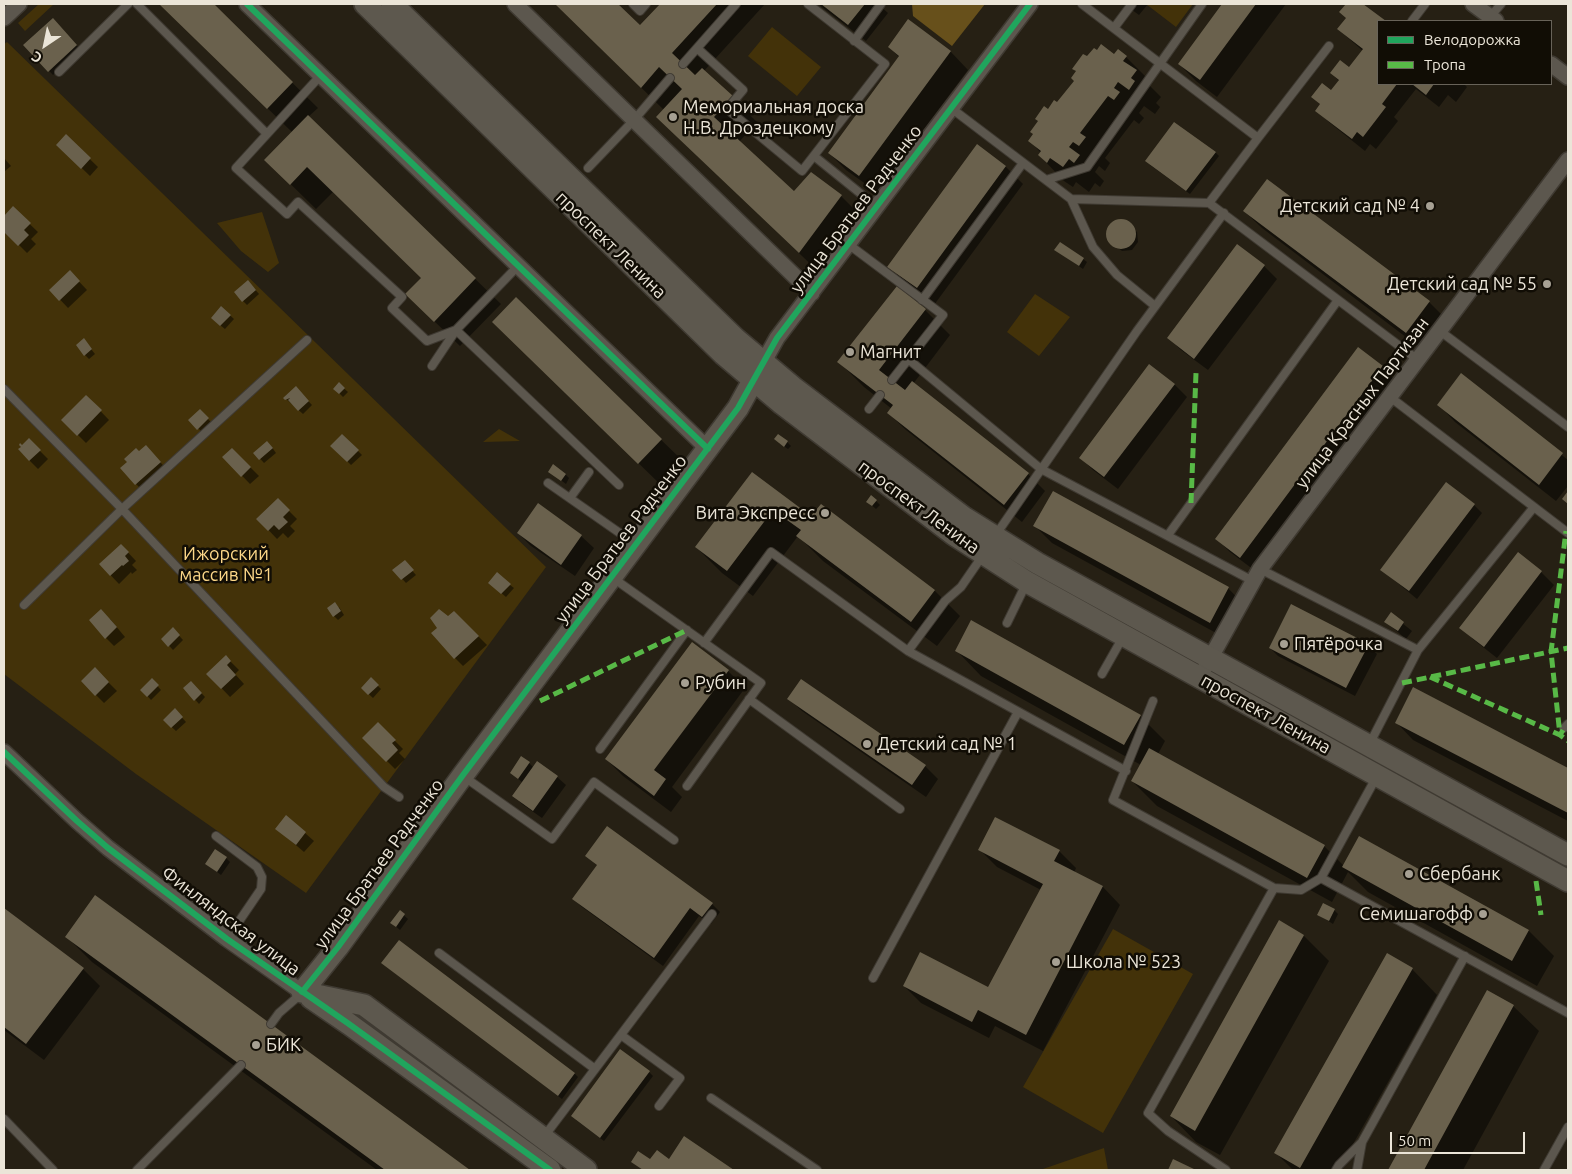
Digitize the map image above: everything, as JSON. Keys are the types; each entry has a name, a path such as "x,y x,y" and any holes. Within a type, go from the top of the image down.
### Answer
{"main road":[{"name":"проспект Ленина","path":"365,4 716,347 758,372 919,509 988,546 1036,563 1568,855"},
{"name":"проспект Ленина","path":"392,4 728,332 758,372"},
{"name":"улица Братьев Радченко","path":"302,992 338,947 463,775 708,449 738,408 758,372"},
{"name":"проспект Ленина","path":"988,546 1027,582 1568,879"},
{"name":"Финляндская улица","path":"302,992 536,1147 586,1170"},
{"name":"Финляндская улица","path":"536,1147 550,1170"}],"street":[{"path":"4,18 19,4"},
{"path":"247,4 708,449"},
{"path":"514,4 812,293"},
{"name":"улица Братьев Радченко","path":"758,372 777,338 1030,4"},
{"path":"1473,4 1493,19"},
{"path":"1552,65 1568,77"},
{"name":"улица Красных Партизан","path":"1200,677 1257,575 1568,160"},
{"name":"Финляндская улица","path":"4,752 108,848 227,939 302,992"}],"lane":[{"path":"59,72 128,4"},
{"path":"137,4 267,134"},
{"path":"633,4 640,10 646,4"},
{"path":"683,64 736,4"},
{"path":"698,49 742,90 727,109 802,171 885,64 808,4"},
{"path":"854,40 881,4"},
{"path":"1082,4 1258,138"},
{"path":"1114,28 1132,4"},
{"path":"1046,180 1087,167 1202,4"},
{"path":"1413,20 1425,4"},
{"path":"1493,19 1501,4"},
{"path":"1210,203 1329,46"},
{"path":"321,75 236,168 287,214 298,202 402,298 392,308 427,341 456,330"},
{"path":"588,168 634,120 670,78"},
{"path":"951,108 1071,199 1093,247 1117,276 1155,306"},
{"path":"814,156 876,206"},
{"path":"922,300 1024,163"},
{"path":"1071,199 1210,203 1418,360"},
{"path":"908,651 945,601 961,587 1155,306 1224,213"},
{"path":"848,244 943,316 892,380"},
{"path":"432,366 456,330 518,266"},
{"path":"1168,535 1338,300"},
{"path":"456,330 619,484"},
{"path":"1440,331 1568,428"},
{"path":"24,605 122,509 307,340"},
{"path":"908,360 1042,469 1168,535 1418,650"},
{"path":"4,389 122,509 384,787 399,797"},
{"path":"869,409 880,395"},
{"path":"1390,397 1568,533"},
{"path":"570,498 588,472"},
{"path":"548,483 635,544"},
{"path":"1369,745 1418,650 1534,507"},
{"path":"704,643 771,552 908,651 1126,771"},
{"path":"611,576 761,683 687,786"},
{"path":"1007,623 1027,582"},
{"path":"600,749 687,630"},
{"path":"1102,674 1124,636"},
{"path":"749,699 900,809"},
{"path":"1153,701 1113,800 1274,888 1301,890 1321,878 1377,775"},
{"path":"873,978 1018,712"},
{"path":"463,775 552,839 594,782 674,840"},
{"path":"216,836 257,867 262,877 261,889 227,939"},
{"path":"1321,878 1568,1013"},
{"path":"1226,1170 1168,1131 1148,1113 1274,888"},
{"path":"536,1147 712,914"},
{"path":"439,953 595,1069"},
{"path":"1336,1170 1362,1142 1465,956"},
{"path":"271,1024 279,1013 302,992"},
{"path":"621,1035 680,1078 659,1106"},
{"path":"137,1170 241,1065"},
{"path":"712,1098 817,1170"},
{"path":"4,1119 53,1170"},
{"path":"1544,1170 1568,1127"},
{"path":"1357,1170 1362,1142"}],"green space":[{"path":"39,4 54,4 25,31 18,23"},
{"path":"1146,4 1193,4 1176,27"},
{"path":"772,27 821,67 797,96 748,56"},
{"name":"Ижорский массив №1","path":"7,42 546,567 306,893 136,774 4,674 4,44"},
{"path":"262,212 279,263 268,272 241,251 217,223"},
{"path":"1035,294 1070,317 1039,356 1007,332"},
{"path":"499,429 520,441 483,442"},
{"path":"1113,929 1193,974 1103,1133 1023,1087"},
{"path":"1104,1148 1108,1170 1040,1170"}],"shaded area":[{"path":"912,4 985,4 952,46 913,16"}],"building":[{"path":"159,4 214,4 293,82 267,109"},
{"path":"555,4 618,4 640,25 660,4 717,4 672,53 695,75 702,68 733,96 714,117 794,191 811,172 842,195 799,253 656,117 682,89 659,67 641,88"},
{"path":"821,4 865,4 848,25"},
{"path":"1222,4 1256,4 1200,80 1178,64"},
{"path":"1346,4 1363,4 1385,20 1377,20 1377,85 1396,85 1382,104 1386,107 1363,137 1357,132 1352,139 1315,111 1320,104 1311,97 1322,83 1331,90 1339,80 1330,73 1340,60 1349,67 1363,49 1337,29 1346,18 1339,12"},
{"path":"53,18 77,45 48,72 23,45"},
{"path":"908,19 951,51 859,176 828,153 899,56 888,47"},
{"path":"1101,44 1114,54 1118,49 1127,56 1123,61 1137,70 1131,78 1135,81 1129,90 1118,82 1114,88 1120,92 1114,100 1108,96 1080,133 1086,137 1079,146 1073,142 1069,147 1080,155 1074,163 1069,159 1063,167 1050,158 1047,163 1038,155 1041,151 1028,141 1033,134 1030,132 1038,121 1035,119 1044,106 1048,109 1054,100 1057,102 1074,81 1071,78 1076,71 1072,69 1083,54 1087,56 1094,48 1097,50"},
{"path":"1413,85 1433,85 1426,95"},
{"path":"308,115 476,278 434,322 405,294 421,278 307,167 290,185 264,160"},
{"path":"1174,122 1216,152 1186,191 1145,161"},
{"path":"66,134 91,158 81,169 56,145"},
{"path":"977,144 1006,166 917,288 887,267"},
{"path":"1267,179 1430,301 1406,333 1243,211"},
{"path":"13,206 31,223 24,230 29,235 18,246 4,232 4,216"},
{"path":"1121,219 1131,224 1136,234 1131,244 1121,249 1111,244 1106,234 1111,224"},
{"path":"1060,242 1084,258 1079,266 1054,250"},
{"path":"1237,244 1265,265 1194,359 1167,338"},
{"path":"70,270 80,281 59,301 49,290"},
{"path":"248,280 256,290 242,302 234,292"},
{"path":"897,286 926,309 879,370 905,390 912,381 1029,473 1004,505 887,413 893,405 837,362"},
{"path":"516,297 662,439 638,464 492,322"},
{"path":"221,306 231,315 220,326 211,318"},
{"path":"84,338 92,349 84,356 76,345"},
{"path":"1358,347 1383,366 1240,558 1215,539"},
{"path":"1149,364 1175,384 1104,477 1079,458"},
{"path":"1461,373 1563,453 1539,485 1437,405"},
{"path":"339,382 345,388 339,394 333,389"},
{"path":"296,386 309,401 298,411 288,400 290,398 285,400 283,398"},
{"path":"86,395 102,410 77,436 61,420"},
{"path":"200,409 209,418 197,430 188,420"},
{"path":"342,434 359,450 347,462 330,446"},
{"path":"778,434 788,441 784,447 774,439"},
{"path":"29,438 41,450 29,461 18,449 21,447 20,443 22,445"},
{"path":"267,441 273,448 259,460 253,453"},
{"path":"146,445 161,462 135,485 120,468 127,462 124,459 136,448 139,451"},
{"path":"232,448 251,467 241,477 222,457"},
{"path":"553,464 566,474 561,481 548,472"},
{"path":"752,472 811,516 821,504 935,590 911,622 796,536 801,530 773,510 727,571 695,547"},
{"path":"1446,482 1475,504 1409,591 1380,570"},
{"path":"1053,491 1229,587 1210,623 1033,526"},
{"path":"1568,491 1568,504 1562,499"},
{"path":"871,495 877,500 872,506 866,502"},
{"path":"278,498 290,510 283,517 288,522 279,530 274,525 268,531 256,519"},
{"path":"538,503 582,535 561,565 517,533"},
{"path":"121,544 129,552 125,556 129,561 110,576 99,564"},
{"path":"1518,552 1542,571 1484,647 1459,628"},
{"path":"405,560 414,570 401,580 392,570"},
{"path":"497,572 511,584 501,594 488,583"},
{"path":"335,602 341,611 333,617 327,608"},
{"path":"1291,604 1369,644 1346,688 1269,648"},
{"path":"101,609 117,627 105,639 89,620"},
{"path":"439,609 448,616 454,611 479,636 454,659 431,633 437,628 430,618"},
{"path":"1391,612 1404,622 1398,631 1384,622"},
{"path":"971,620 1141,715 1124,745 955,651"},
{"path":"173,627 180,635 168,647 161,639"},
{"path":"692,642 729,670 654,770 666,779 654,796 605,759"},
{"path":"226,655 231,661 227,665 236,675 221,689 206,674"},
{"path":"95,667 109,682 95,696 81,681"},
{"path":"371,677 379,685 368,695 361,688"},
{"path":"152,678 159,685 147,697 140,690"},
{"path":"801,679 926,765 912,785 787,699"},
{"path":"191,681 202,693 194,701 183,688"},
{"path":"1413,687 1568,768 1568,813 1395,723"},
{"path":"175,708 183,717 171,728 163,720"},
{"path":"378,722 396,740 392,743 398,750 386,762 362,738"},
{"path":"1149,748 1325,845 1307,878 1131,781"},
{"path":"521,756 530,762 518,779 510,773"},
{"path":"537,761 558,776 533,811 512,796"},
{"path":"286,815 306,832 296,845 275,829"},
{"path":"995,817 1060,850 1054,861 1103,886 1026,1035 978,1010 972,1022 903,986 920,952 988,987 1043,884 978,850"},
{"path":"607,826 713,903 702,917 690,908 654,958 572,899 597,865 585,856"},
{"path":"1359,836 1529,930 1512,961 1342,867"},
{"path":"215,849 227,857 217,872 205,864"},
{"name":"БИК","path":"95,895 470,1170 385,1170 65,937"},
{"path":"1323,903 1335,909 1329,921 1317,915"},
{"path":"4,908 84,968 26,1044 4,1027"},
{"path":"400,910 405,914 396,927 390,923"},
{"path":"1279,920 1304,935 1195,1131 1170,1116"},
{"path":"399,940 575,1073 558,1096 381,963"},
{"path":"1387,953 1413,968 1300,1168 1274,1153"},
{"path":"1487,990 1514,1005 1424,1170 1388,1170"},
{"path":"620,1049 650,1071 600,1138 571,1116"},
{"path":"684,1136 734,1170 643,1170 631,1162 638,1151 650,1159 657,1150 669,1159"},
{"path":"1173,1159 1196,1170 1168,1170"}],"marked path":[{"path":"1191,503 1196,373"},
{"path":"1430,677 1560,735 1551,652 1566,531"},
{"path":"540,701 687,630"},
{"path":"1402,683 1568,648"},
{"path":"1563,730 1560,735 1568,741"},
{"path":"1536,881 1541,915"}],"cycle path":[{"path":"247,4 708,449"},
{"path":"302,992 338,947 463,775 738,408 777,338 1030,4"},
{"path":"4,752 108,848 227,939 349,1024 550,1170"}],"place":[{"name":"Мемориальная доска Н.В. Дроздецкому","path":"673,117"},
{"name":"Детский сад № 4","path":"1430,206"},
{"name":"Детский сад № 55","path":"1547,284"},
{"name":"Магнит","path":"850,352"},
{"name":"Вита Экспресс","path":"825,513"},
{"name":"Пятёрочка","path":"1284,644"},
{"name":"Рубин","path":"685,683"},
{"name":"Детский сад № 1","path":"867,744"},
{"name":"Сбербанк","path":"1409,874"},
{"name":"Семишагофф","path":"1483,914"},
{"name":"Школа № 523","path":"1056,962"},
{"name":"БИК","path":"256,1045"}]}
